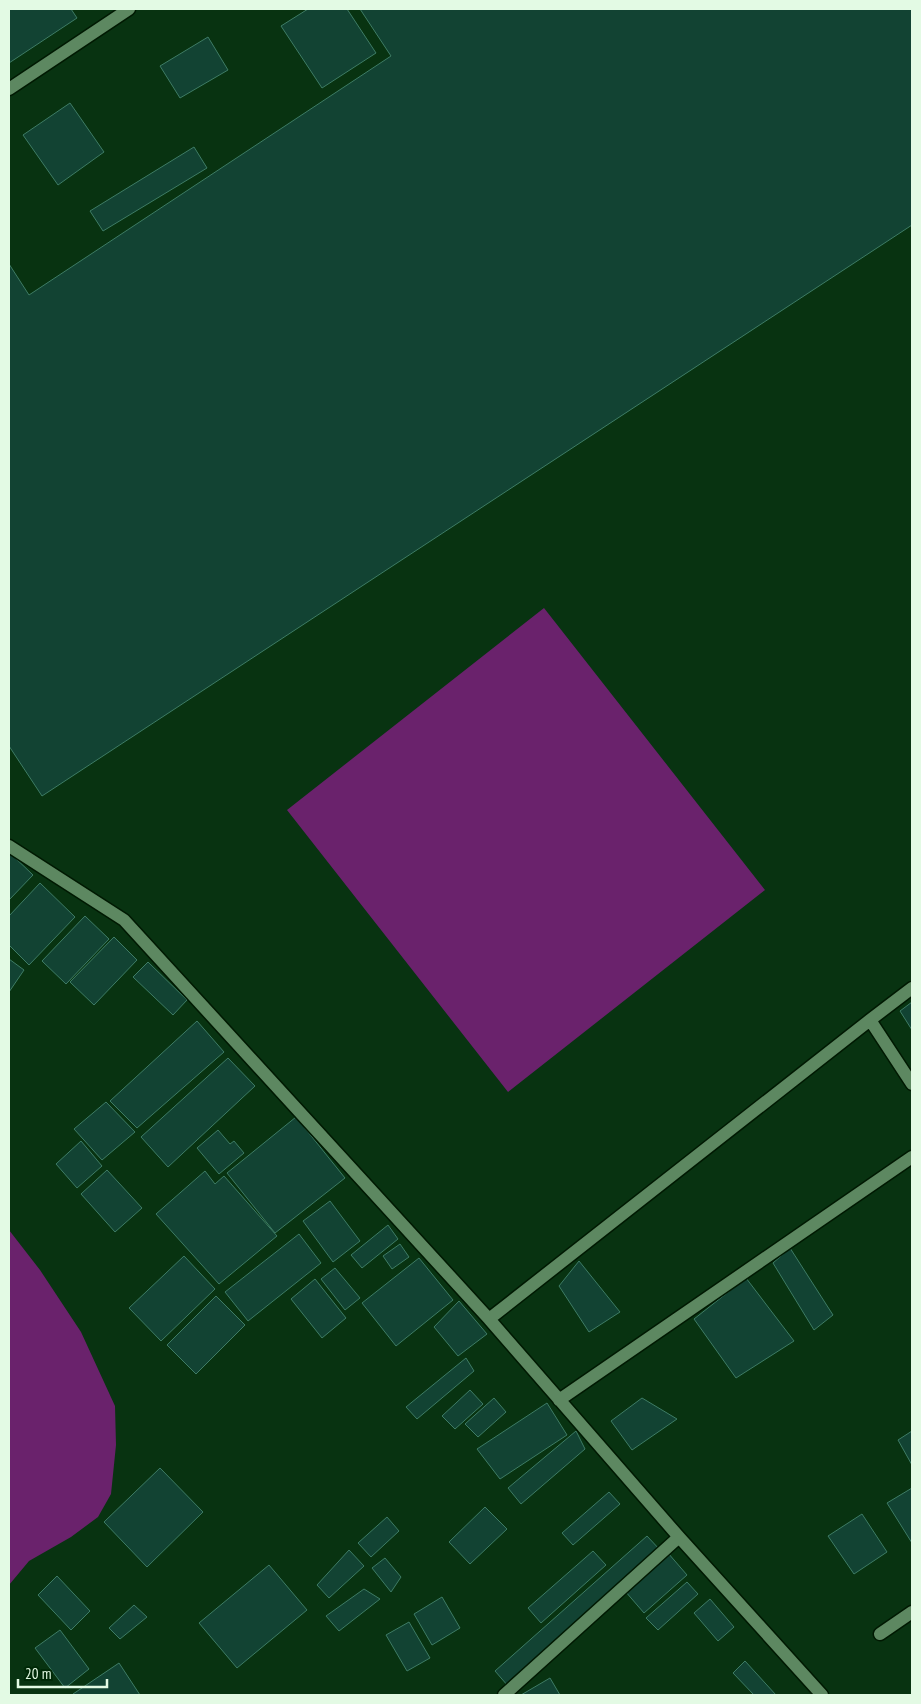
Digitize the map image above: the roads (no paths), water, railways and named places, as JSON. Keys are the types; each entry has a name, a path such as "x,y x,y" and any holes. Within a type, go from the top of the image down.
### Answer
{"street":[{"path":"9,90 129,9"},
{"path":"9,846 124,920 489,1319 679,1537 822,1695"},
{"path":"489,1319 912,988"},
{"path":"870,1020 912,1084"},
{"path":"559,1400 912,1157"},
{"path":"504,1695 679,1537"},
{"path":"880,1634 912,1612"}]}
